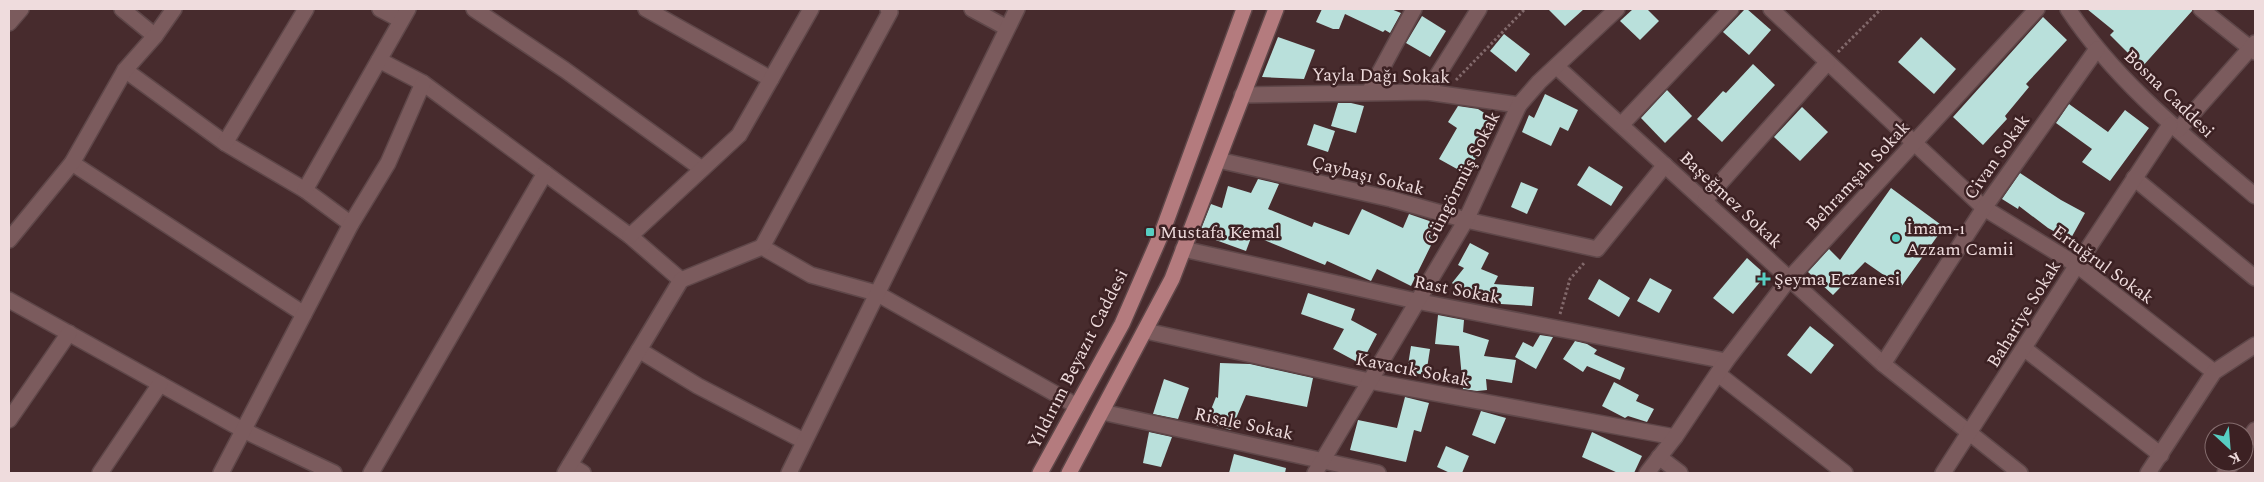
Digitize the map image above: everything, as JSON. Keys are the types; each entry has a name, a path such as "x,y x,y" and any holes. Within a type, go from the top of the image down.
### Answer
{"main road":[{"name":"Yıldırım Beyazıt Caddesi","path":"1040,473 1122,324 1163,230 1244,9"},
{"path":"1069,473 1172,279 1276,9"}],"street":[{"path":"9,23 21,9"},
{"path":"122,9 155,36"},
{"path":"9,240 72,163 124,70 155,36 174,9"},
{"path":"225,142 306,9"},
{"path":"305,190 405,14 380,9"},
{"path":"474,9 566,70 702,169"},
{"path":"646,9 771,79"},
{"path":"630,236 739,135 811,9"},
{"path":"583,473 567,469 681,280 762,247 890,12 888,9"},
{"path":"972,9 1008,28"},
{"path":"789,473 1017,9"},
{"path":"1369,92 1414,9"},
{"path":"1428,92 1480,9"},
{"name":"Güngörmüş Sokak","path":"1318,467 1466,220 1519,105 1539,82 1617,9"},
{"path":"1622,124 1731,9"},
{"name":"Ertuğrul Sokak","path":"1771,9 1984,208 2077,265 2214,372"},
{"name":"Behramşah Sokak","path":"1647,473 1789,279 2037,9"},
{"name":"Bosna Caddesi","path":"2068,9 2097,50 2174,128 2255,196"},
{"path":"2201,9 2254,48"},
{"name":"Bahariye Sokak","path":"1943,473 2134,178 2174,128 2254,48"},
{"name":"Civan Sokak","path":"1883,364 1984,208 2097,50"},
{"path":"379,60 423,83 630,236 681,280"},
{"path":"1705,200 1827,63"},
{"name":"Başeğmez Sokak","path":"1557,67 1622,124 1883,364 1969,435 2020,473"},
{"path":"124,70 225,142 305,190 351,224"},
{"path":"221,473 351,224 388,163 423,83"},
{"name":"Yayla Dağı Sokak","path":"1242,95 1428,92 1519,105"},
{"name":"Çaybaşı Sokak","path":"1218,160 1391,199 1466,220 1597,249"},
{"path":"72,163 304,314"},
{"path":"1597,249 1666,165"},
{"path":"371,473 545,173"},
{"path":"2134,178 2255,278"},
{"path":"762,247 811,275 876,293 1076,406"},
{"name":"Rast Sokak","path":"1183,249 1416,301 1556,328 1722,368"},
{"path":"9,300 243,430 334,473"},
{"name":"Kavacık Sokak","path":"1146,331 1368,381 1675,437"},
{"path":"9,420 69,333"},
{"path":"2148,473 2214,372 2255,345"},
{"path":"2025,349 2161,455"},
{"path":"639,350 698,386 804,441"},
{"path":"1722,368 1845,473"},
{"path":"100,473 160,384"},
{"name":"Risale Sokak","path":"1102,412 1318,467 1378,473"},
{"path":"1659,457 1680,473"}],"path":[{"path":"1443,94 1525,9"},
{"path":"1827,63 1881,9"},
{"path":"1556,328 1570,279 1597,249"}],"building":[{"path":"1322,9 1391,9 1401,13 1390,33 1385,30 1383,32 1345,14 1339,29 1333,29 1316,22"},
{"path":"1548,9 1584,9 1565,26"},
{"path":"1633,9 1647,9 1659,21 1640,40 1620,21"},
{"path":"1745,9 1771,30 1749,55 1723,32"},
{"path":"2087,9 2192,9 2192,11 2142,67 2110,35 2114,31"},
{"path":"1422,16 1446,31 1430,57 1406,43"},
{"path":"2043,17 2067,40 2026,84 2029,87 2005,116 2007,119 1983,145 1953,117"},
{"path":"1504,34 1530,54 1516,72 1490,51"},
{"path":"1278,37 1315,50 1304,79 1262,77"},
{"path":"1921,37 1956,69 1934,94 1898,62"},
{"path":"1753,64 1775,85 1722,142 1697,119 1723,91 1726,93"},
{"path":"1667,90 1692,116 1665,143 1641,118"},
{"path":"1545,94 1578,110 1568,131 1560,127 1551,146 1522,132 1529,115 1534,118"},
{"path":"1338,103 1364,106 1356,133 1331,126"},
{"path":"2069,104 2108,132 2125,110 2149,128 2110,181 2082,162 2092,149 2056,123"},
{"path":"1458,106 1478,109 1494,119 1477,146 1482,148 1466,174 1439,159 1457,128 1448,122"},
{"path":"1802,107 1828,132 1800,161 1774,137"},
{"path":"1314,124 1335,131 1328,152 1307,145"},
{"path":"1589,166 1623,187 1611,206 1577,185"},
{"path":"2020,173 2061,200 2085,213 2070,240 2048,228 2019,206 2018,209 2002,199"},
{"path":"1258,179 1279,184 1268,209 1312,227 1314,222 1349,235 1362,209 1403,228 1409,214 1441,225 1411,286 1377,269 1371,281 1327,261 1325,265 1252,235 1246,251 1199,234 1211,204 1222,208 1228,186 1251,193"},
{"path":"1521,182 1538,189 1527,214 1511,207"},
{"name":"İmam-ı Azzam Camii","path":"1891,188 1944,227 1901,287 1865,262 1833,295 1808,272 1829,249 1840,260"},
{"path":"1470,243 1489,253 1481,269 1498,276 1494,284 1534,287 1532,306 1501,304 1467,289 1467,296 1452,283 1464,268 1458,265"},
{"path":"1747,258 1766,275 1733,314 1713,298"},
{"path":"1650,278 1672,290 1659,313 1637,301"},
{"path":"1599,279 1630,298 1619,317 1588,299"},
{"path":"1308,293 1355,309 1351,320 1377,334 1361,364 1333,349 1344,329 1301,314"},
{"path":"1438,315 1464,320 1463,332 1489,340 1484,356 1516,360 1512,383 1486,379 1487,390 1463,389 1459,346 1435,344"},
{"path":"1810,326 1834,345 1811,374 1787,355"},
{"path":"1540,335 1553,337 1536,369 1515,357 1523,342 1533,347"},
{"path":"1575,341 1587,344 1597,350 1594,354 1625,368 1620,380 1587,366 1583,372 1563,359"},
{"path":"1411,346 1430,349 1426,375 1407,372"},
{"path":"1220,363 1250,364 1313,378 1307,407 1246,395 1231,430 1208,423 1208,417 1216,397 1218,398"},
{"path":"1164,379 1189,388 1178,419 1153,414"},
{"path":"1614,382 1639,395 1636,401 1654,409 1647,422 1628,416 1625,418 1602,406"},
{"path":"1405,397 1429,403 1421,432 1414,430 1406,462 1350,450 1358,420 1397,428"},
{"path":"1481,411 1506,418 1495,444 1472,435"},
{"path":"1149,432 1172,437 1161,467 1143,463"},
{"path":"1592,432 1642,456 1634,473 1618,473 1582,457"},
{"path":"1446,446 1469,456 1462,473 1450,473 1437,467"},
{"path":"1234,454 1286,468 1285,473 1229,473"}],"place":[{"name":"Mustafa Kemal","path":"1150,232"},
{"name":"İmam-ı Azzam Camii","path":"1896,238"},
{"name":"Şeyma Eczanesi","path":"1764,279"}]}
